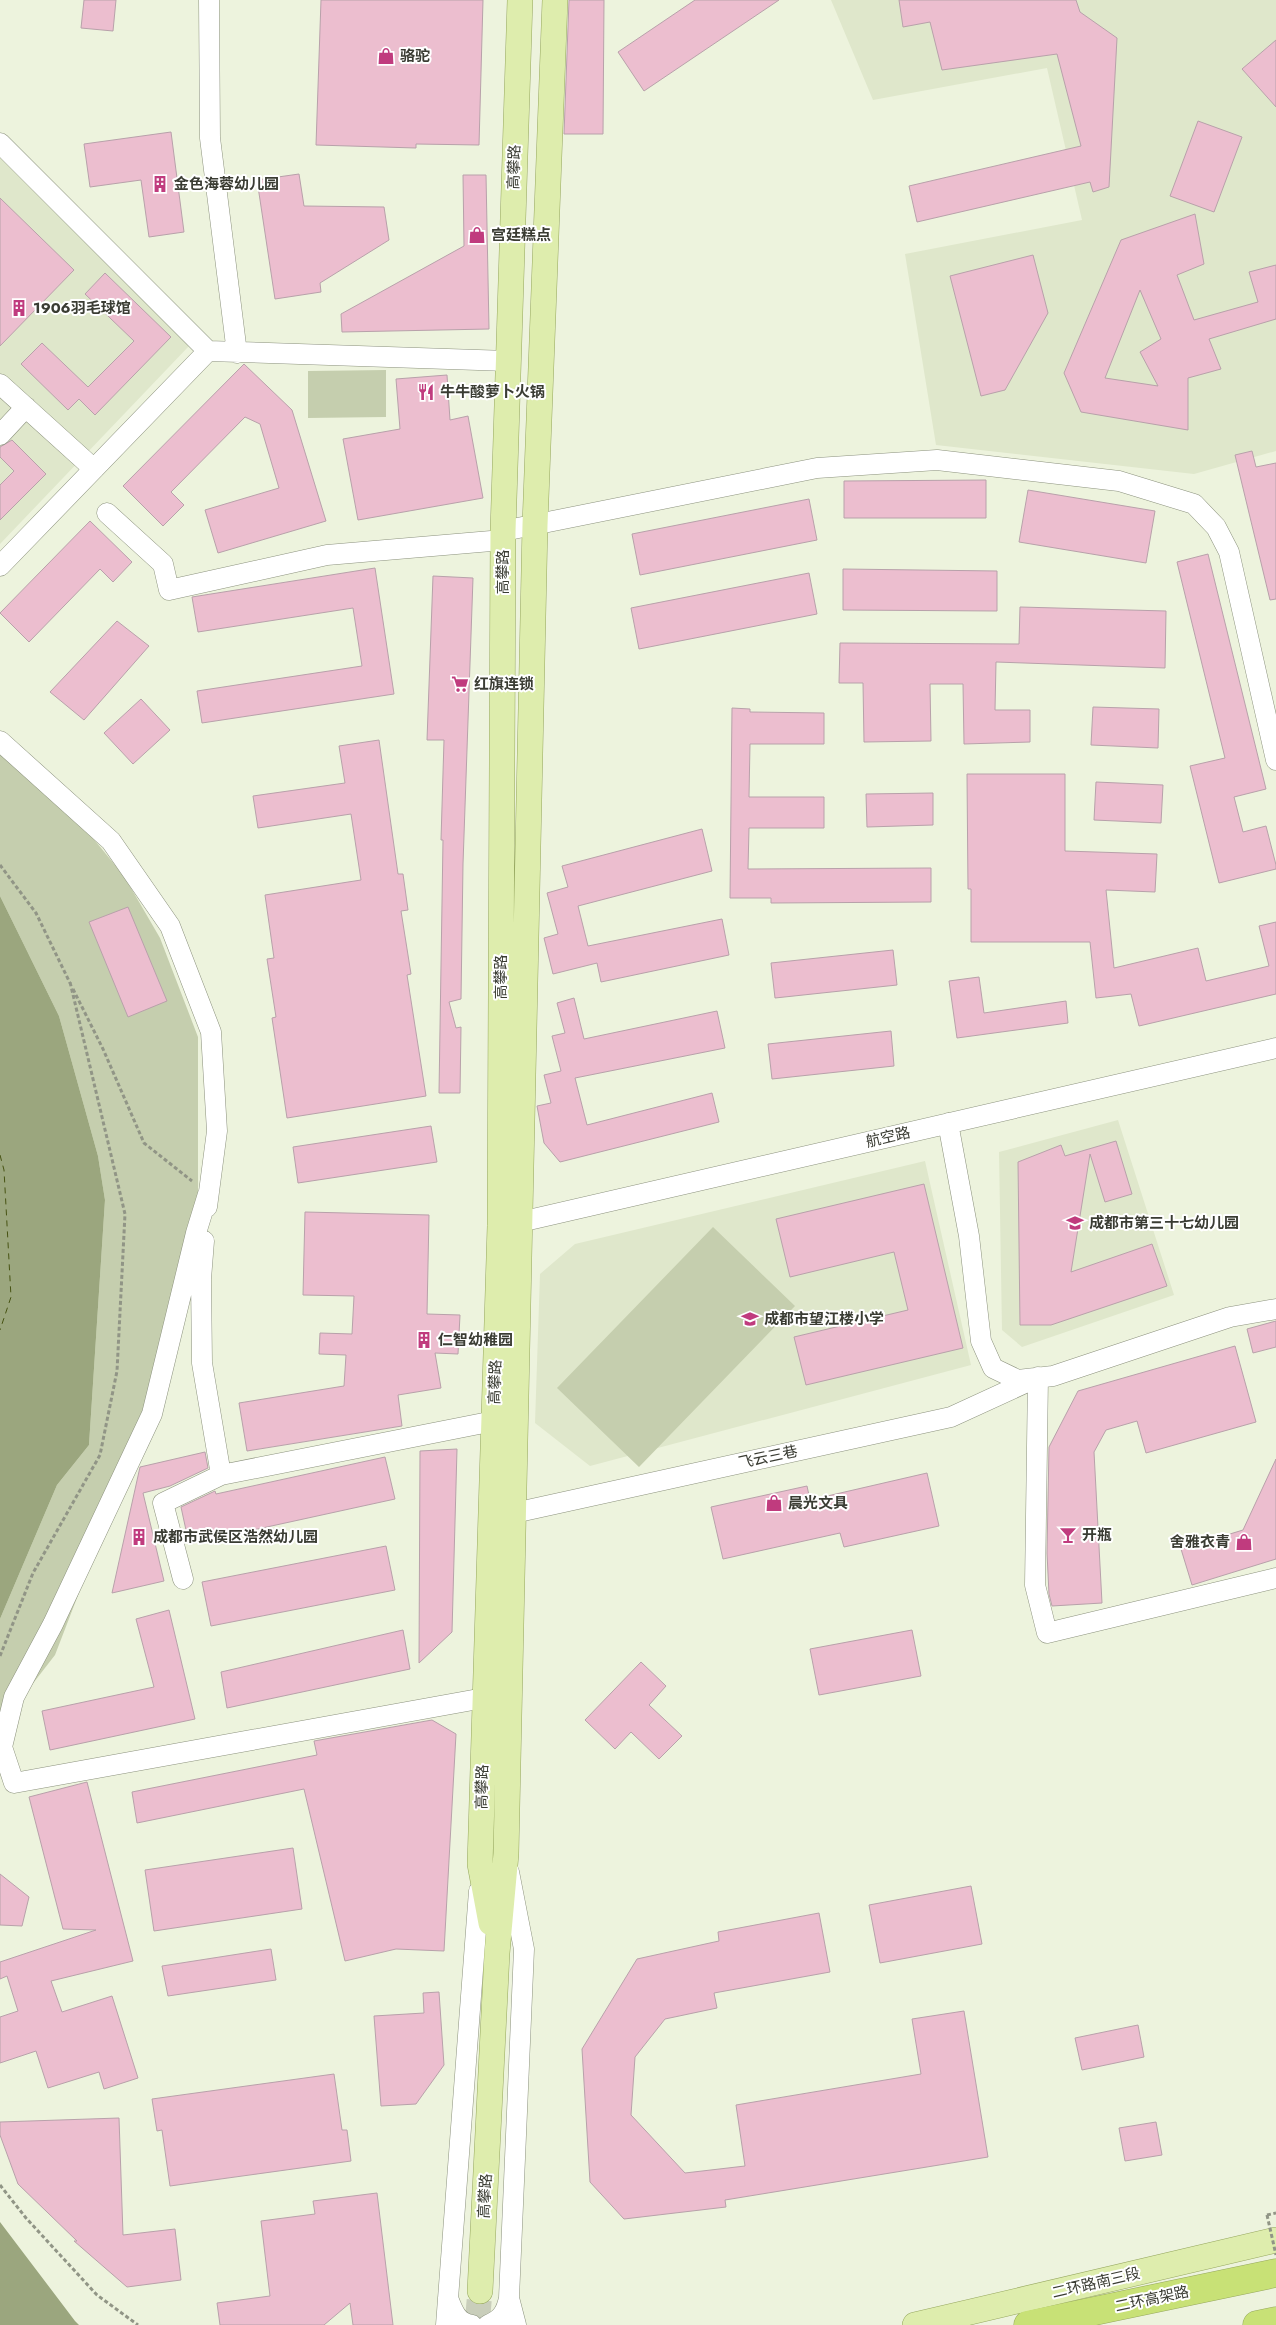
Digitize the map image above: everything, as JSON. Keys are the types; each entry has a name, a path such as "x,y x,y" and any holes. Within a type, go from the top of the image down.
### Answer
{"highway":[{"name":"二环高架路","path":"1028,2325 1276,2273"},
{"path":"1257,2325 1276,2321"}],"main road":[{"name":"高攀路","path":"497,1953 480,1864 484,1698 502,1513 494,1421 510,1224 503,536 520,0"},
{"name":"高攀路","path":"480,2291 497,1953 506,1854 502,1513 534,525 555,0"},
{"name":"二环路南三段","path":"915,2325 1276,2240"}],"street":[{"path":"208,0 210,138 237,353"},
{"path":"0,143 208,351 508,361"},
{"path":"0,566 208,351"},
{"path":"0,384 94,469"},
{"path":"0,434 26,407"},
{"path":"107,512 163,564 169,590 327,555 503,536 534,525 817,468 936,460 1120,481 1194,504 1216,527 1229,552 1276,760"},
{"path":"0,741 111,841 170,926 211,1032 217,1131 208,1194 201,1279 202,1364 221,1475"},
{"name":"航空路","path":"510,1224 1276,1048"},
{"path":"948,1123 969,1236 981,1341 993,1368 1018,1380 1053,1376 1230,1317 1276,1309"},
{"path":"208,1194 196,1233 152,1414 53,1624 14,1697 2,1747 14,1783 484,1698"},
{"path":"1038,1378 1035,1584 1047,1633 1276,1578"},
{"name":"飞云三巷","path":"502,1513 951,1416 1038,1378"},
{"path":"183,1579 163,1502 221,1475 494,1421"},
{"path":"488,2325 500,2319 506,2312 509,2298 524,1949 506,1854"},
{"path":"446,2325 476,1950 480,1864"},
{"path":"448,2298 456,2316 465,2324 472,2325"},
{"path":"509,2298 516,2325"}],"path":[{"path":"0,865 36,914 103,1049 144,1143 208,1194"},
{"path":"0,1656 33,1573 100,1455 117,1371 125,1214 70,982"},
{"path":"0,2185 26,2218 96,2295 138,2325"},
{"path":"1276,2213 1267,2215 1276,2255"}],"shaded area":[{"path":"831,0 1276,0 1276,451 1194,474 936,445 905,254 1082,220 1047,68 873,100"},
{"path":"0,152 189,346 0,544"},
{"path":"386,370 386,417 308,418 308,371"},
{"path":"0,749 83,826 124,876 160,938 198,1037 198,1193 144,1424 55,1655 0,1726 0,1619 57,1485 89,1445 105,1200 98,1156 59,1016 0,896"},
{"path":"0,896 59,1016 98,1156 105,1200 89,1445 57,1485 0,1619"},
{"name":"成都市第三十七幼儿园","path":"1118,1120 1174,1295 1022,1347 1002,1330 999,1152"},
{"name":"成都市望江楼小学","path":"925,1161 971,1365 590,1466 535,1423 540,1274 575,1244"},
{"path":"713,1227 795,1306 639,1467 557,1388"},
{"path":"0,2222 75,2321 79,2325 0,2325"}],"building":[{"path":"84,0 116,0 113,31 81,28"},
{"path":"321,0 483,0 479,145 416,144 416,148 316,145"},
{"path":"569,0 604,0 603,134 564,134"},
{"path":"695,0 779,0 644,91 618,52"},
{"path":"899,0 1076,0 1080,12 1117,38 1109,187 1093,192 1090,182 917,222 909,186 1081,146 1057,54 942,70 930,22 903,27"},
{"path":"1276,40 1276,107 1242,69"},
{"path":"1198,121 1242,137 1214,212 1170,196"},
{"name":"金色海蓉幼儿园","path":"171,132 184,232 149,237 141,180 90,187 84,144"},
{"path":"299,174 304,206 384,207 389,240 320,283 321,292 275,299 257,180"},
{"path":"463,175 486,175 489,329 342,332 341,314 464,246"},
{"name":"1906羽毛球馆","path":"0,198 74,270 0,346"},
{"path":"1195,214 1204,264 1177,275 1194,320 1258,302 1249,272 1276,265 1276,319 1209,339 1221,369 1188,378 1188,430 1081,412 1064,373 1121,240","holes":["1140,290 1161,339 1140,352 1158,386 1105,378"]},
{"path":"1033,255 1048,313 1005,390 981,396 950,276"},
{"path":"105,273 171,337 95,415 79,399 68,410 21,364 42,343 88,387 134,341 85,294"},
{"path":"244,364 292,410 326,521 218,553 205,510 279,488 260,424 245,417 171,492 184,505 163,526 123,486"},
{"path":"447,375 450,420 468,416 483,498 358,520 343,439 400,429 396,379"},
{"path":"12,440 46,474 0,520 0,485 14,471 0,457 0,447"},
{"path":"1252,451 1256,467 1276,463 1276,599 1270,600 1235,455"},
{"path":"986,480 986,518 844,518 844,481"},
{"path":"1028,490 1155,511 1146,563 1019,542"},
{"path":"809,499 817,540 640,575 632,534"},
{"path":"90,521 132,562 113,582 100,569 29,642 0,613"},
{"path":"1208,554 1266,789 1234,797 1243,832 1266,826 1276,865 1276,869 1219,883 1190,766 1225,758 1177,562"},
{"path":"375,568 394,694 202,723 197,691 362,666 353,608 198,632 192,597"},
{"path":"843,569 997,571 997,611 843,610"},
{"path":"809,573 817,614 639,649 631,608"},
{"path":"433,576 473,578 463,864 461,999 449,1002 456,1028 461,1027 460,1093 439,1093 443,840 441,840 444,740 427,740"},
{"path":"1020,607 1166,611 1165,668 996,662 995,710 1030,710 1030,742 964,744 963,684 930,684 931,741 864,742 863,683 839,683 840,643 1019,644"},
{"path":"117,621 149,646 84,720 50,692"},
{"path":"141,699 170,730 133,764 104,733"},
{"path":"1093,707 1159,709 1158,748 1091,745"},
{"path":"732,708 750,709 750,712 824,713 824,744 750,744 749,797 824,797 824,828 749,828 748,869 931,868 931,902 771,903 771,898 730,898"},
{"path":"379,740 398,874 403,874 408,910 401,911 411,974 407,975 426,1096 287,1118 272,1018 276,1017 267,959 274,958 265,895 361,880 351,814 258,828 253,796 345,783 339,746"},
{"path":"967,774 1065,774 1065,851 1157,854 1155,892 1106,890 1114,968 1198,948 1206,981 1269,966 1259,926 1276,922 1276,994 1139,1026 1131,994 1096,998 1090,942 971,942 971,889 968,889"},
{"path":"1096,782 1163,785 1161,823 1094,820"},
{"path":"933,793 933,825 867,827 866,794"},
{"path":"702,829 712,871 578,906 588,946 722,919 729,955 601,982 597,963 553,974 544,938 558,934 547,893 568,887 562,866"},
{"path":"128,907 167,1001 128,1017 89,922"},
{"path":"893,950 897,985 775,998 771,963"},
{"path":"979,977 984,1013 1066,1001 1068,1023 957,1038 949,981"},
{"path":"574,998 584,1039 717,1011 725,1048 575,1078 587,1125 712,1093 719,1122 560,1162 544,1143 537,1106 551,1103 544,1075 561,1071 552,1036 565,1033 557,1003"},
{"path":"891,1031 894,1066 772,1079 768,1044"},
{"path":"431,1126 437,1162 298,1183 293,1147"},
{"name":"成都市第三十七幼儿园","path":"1116,1141 1132,1194 1105,1202 1090,1154 1071,1272 1152,1244 1167,1286 1051,1325 1020,1325 1018,1162 1061,1145 1065,1156"},
{"name":"成都市望江楼小学","path":"924,1184 963,1348 806,1385 794,1337 908,1310 894,1252 790,1277 776,1219"},
{"path":"305,1212 429,1215 427,1314 460,1315 458,1354 435,1353 441,1388 398,1395 402,1426 247,1451 239,1403 344,1386 346,1355 319,1354 320,1333 352,1334 354,1296 303,1295"},
{"path":"1276,1321 1276,1347 1253,1353 1247,1329"},
{"path":"1235,1346 1256,1422 1146,1453 1137,1421 1106,1430 1094,1452 1102,1603 1052,1606 1049,1594 1047,1553 1049,1447 1078,1391"},
{"path":"457,1449 452,1632 419,1663 420,1451"},
{"name":"成都市武侯区浩然幼儿园","path":"205,1452 208,1468 170,1486 143,1493 164,1581 112,1593 140,1467"},
{"path":"385,1457 395,1499 189,1544 181,1507 215,1491 216,1494"},
{"path":"1276,1459 1276,1559 1192,1585 1181,1549 1243,1530"},
{"path":"927,1473 939,1526 844,1547 840,1533 723,1559 711,1507 807,1486 810,1500"},
{"path":"386,1546 395,1590 211,1626 202,1582"},
{"path":"169,1610 195,1719 50,1750 42,1711 154,1687 136,1619"},
{"path":"403,1630 410,1669 227,1708 221,1672"},
{"path":"912,1630 921,1676 819,1695 810,1649"},
{"path":"641,1662 666,1686 649,1705 682,1736 659,1759 631,1732 615,1749 585,1720"},
{"path":"432,1720 456,1734 444,1951 396,1949 345,1961 304,1789 137,1823 132,1792 317,1755 314,1741"},
{"path":"87,1782 133,1961 51,1981 62,2012 112,1996 138,2078 104,2089 99,2072 48,2088 36,2051 0,2063 0,2017 18,2011 7,1976 0,1979 0,1962 96,1930 63,1929 29,1797"},
{"path":"293,1848 302,1909 154,1931 145,1870"},
{"path":"0,1874 29,1897 22,1926 0,1925"},
{"path":"971,1886 982,1944 880,1963 869,1905"},
{"path":"819,1913 830,1972 714,1993 717,2008 665,2019 635,2057 631,2115 685,2173 745,2166 736,2105 921,2074 912,2019 964,2011 988,2157 725,2200 726,2207 624,2219 590,2182 582,2049 637,1959 719,1941 718,1932"},
{"path":"271,1949 276,1980 168,1996 162,1966"},
{"path":"439,1992 444,2065 416,2104 381,2106 374,2016 424,2013 423,1993"},
{"path":"1138,2025 1144,2057 1082,2070 1075,2038"},
{"path":"334,2074 342,2130 347,2130 351,2161 170,2186 162,2130 157,2131 152,2099"},
{"path":"119,2118 123,2235 175,2229 181,2280 127,2287 74,2241 77,2241 18,2184 0,2135 0,2122"},
{"path":"1156,2122 1162,2155 1125,2161 1119,2128"},
{"path":"377,2193 393,2325 353,2325 350,2303 324,2325 220,2325 217,2303 270,2296 261,2221 315,2214 313,2201"}],"ferry route":[{"path":"0,1155 4,1170 11,1297 0,1330"}],"tunnel":[{"path":"477,2325 480,2291"}],"place":[{"name":"骆驼","path":"386,56"},
{"name":"金色海蓉幼儿园","path":"160,184"},
{"name":"宫廷糕点","path":"477,235"},
{"name":"1906羽毛球馆","path":"19,308"},
{"name":"牛牛酸萝卜火锅","path":"426,392"},
{"name":"红旗连锁","path":"460,684"},
{"name":"成都市第三十七幼儿园","path":"1075,1223"},
{"name":"成都市望江楼小学","path":"750,1319"},
{"name":"仁智幼稚园","path":"424,1340"},
{"name":"晨光文具","path":"774,1503"},
{"name":"开瓶","path":"1068,1535"},
{"name":"成都市武侯区浩然幼儿园","path":"139,1537"},
{"name":"舍雅衣青","path":"1244,1542"}]}
